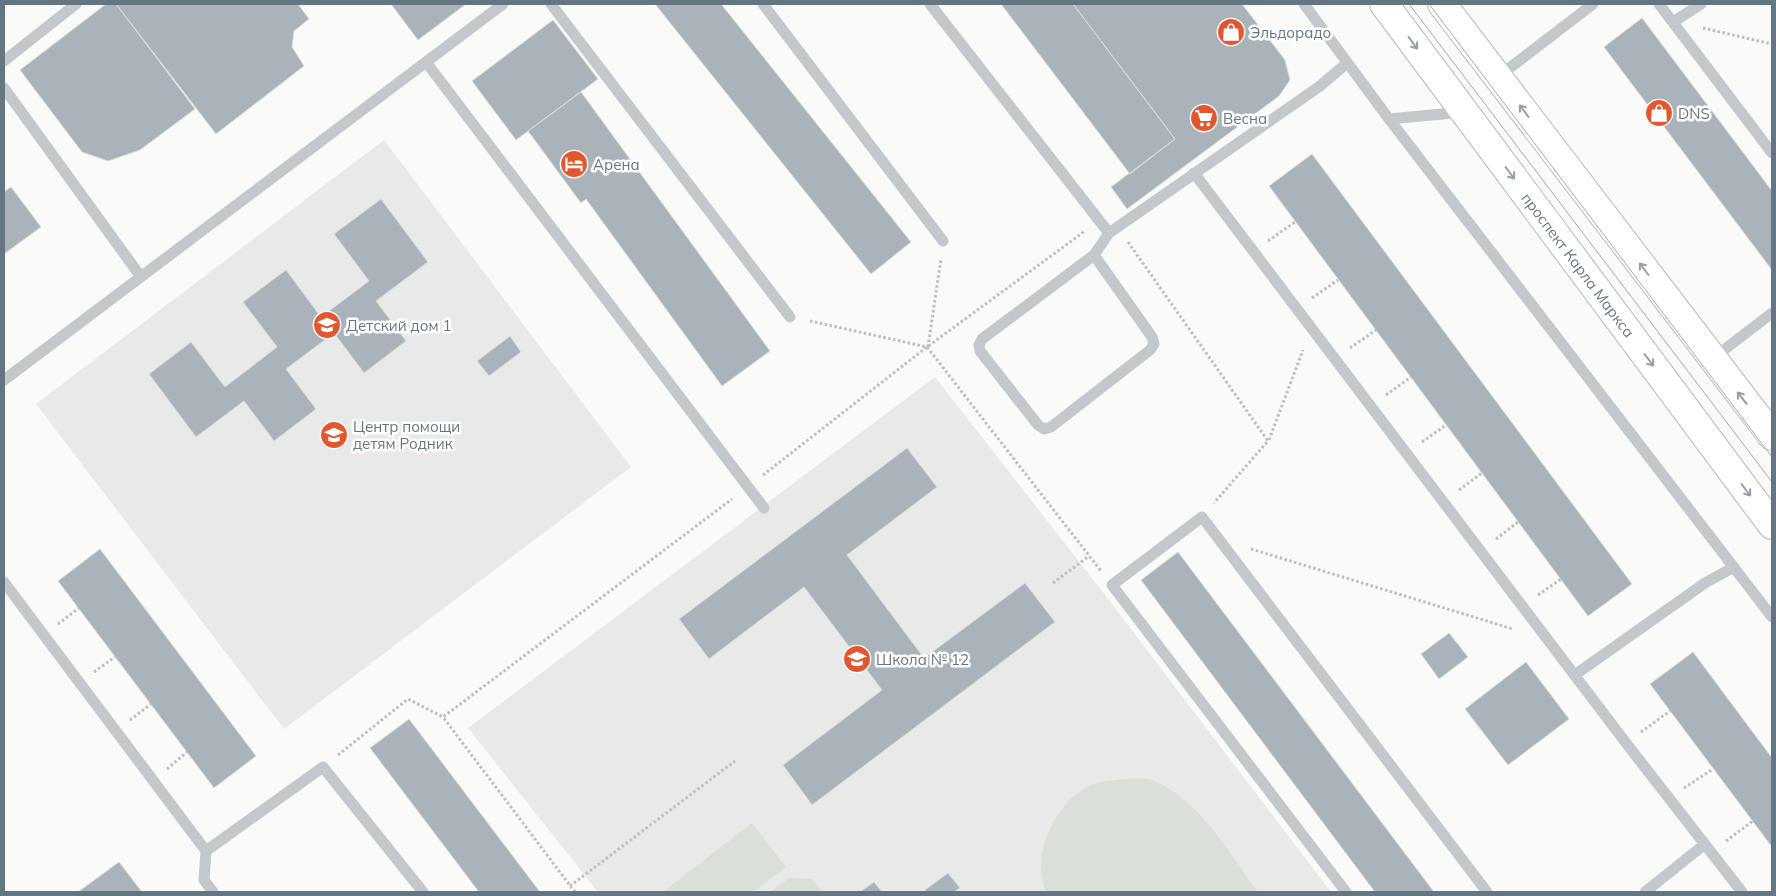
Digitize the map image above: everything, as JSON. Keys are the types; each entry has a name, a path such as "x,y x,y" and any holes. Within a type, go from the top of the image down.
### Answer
{"main road":[{"name":"проспект Карла Маркса","path":"1384,4 1772,525"},
{"path":"1442,4 1772,436"}],"lane":[{"path":"4,61 76,4"},
{"path":"4,380 503,4"},
{"path":"551,4 790,317"},
{"path":"763,4 943,241"},
{"path":"930,4 1100,220 1113,230"},
{"path":"1304,4 1389,119 1772,617"},
{"path":"1498,77 1593,4"},
{"path":"1658,4 1772,153"},
{"path":"1673,22 1700,4"},
{"path":"426,62 764,508"},
{"path":"1094,255 1152,337 1154,344 1150,350 1051,427 1044,428 1038,425 980,352 979,345 982,339 1094,255 1113,230 1320,86 1347,62"},
{"path":"4,88 141,277"},
{"path":"1389,119 1464,112"},
{"path":"1194,173 1576,674 1626,743 1742,892"},
{"path":"1712,359 1772,313"},
{"path":"1346,892 1112,585 1202,517 1487,892"},
{"path":"1576,674 1705,583 1734,567"},
{"path":"4,582 206,851 204,880 213,892"},
{"path":"206,851 323,767 424,892"},
{"path":"1645,892 1708,848"}],"path":[{"path":"1673,22 1753,38 1772,44"},
{"path":"443,717 747,487 928,347 1100,220"},
{"path":"1254,251 1295,222"},
{"path":"1113,230 1268,441"},
{"path":"928,347 943,241"},
{"path":"1297,308 1338,280"},
{"path":"790,317 928,347 1112,585"},
{"path":"1202,517 1268,441 1311,327"},
{"path":"1335,358 1376,330"},
{"path":"1372,406 1411,377"},
{"path":"1408,453 1446,425"},
{"path":"1444,501 1482,473"},
{"path":"1481,550 1518,522"},
{"path":"1221,540 1550,640"},
{"path":"1053,583 1089,556"},
{"path":"1524,606 1561,579"},
{"path":"323,767 408,699 443,717 575,892"},
{"path":"1626,743 1670,711"},
{"path":"570,886 735,761"},
{"path":"1669,798 1713,769"},
{"path":"1708,848 1753,821"}],"shaded area":[{"name":"Центр помощи детям Родник","path":"384,140 631,467 284,729 36,404"},
{"name":"Школа № 12","path":"935,377 1102,591 1331,892 598,892 468,728"},
{"path":"1121,779 1155,781 1186,801 1225,845 1258,892 1046,892 1041,862 1049,831 1057,817 1078,793 1091,785"},
{"path":"752,823 786,867 753,892 663,892"},
{"path":"789,878 812,879 822,892 770,892"}],"building":[{"path":"106,4 116,4 195,109 140,150 108,161 82,152 20,70"},
{"path":"116,4 298,4 309,19 294,31 292,47 304,66 216,134"},
{"path":"391,4 466,4 418,40"},
{"path":"655,4 721,4 911,242 871,274"},
{"path":"1001,4 1073,4 1175,139 1130,174"},
{"name":"Весна","path":"1073,4 1242,4 1285,60 1290,80 1279,96 1127,209 1111,187 1175,139"},
{"path":"1642,18 1772,191 1772,270 1604,47"},
{"path":"553,20 598,79 516,140 472,81"},
{"path":"581,92 770,351 722,386 586,199 581,203 528,131"},
{"path":"1312,154 1632,584 1588,616 1269,186"},
{"path":"11,187 41,227 4,254 4,192"},
{"name":"Детский дом 1","path":"381,199 428,262 376,301 406,341 364,373 334,333 286,369 316,409 274,441 244,401 196,437 149,374 191,342 225,387 277,347 243,302 286,270 321,317 369,281 334,234"},
{"path":"510,336 521,352 489,376 477,361"},
{"path":"907,448 937,487 847,555 924,658 1025,583 1055,622 812,805 783,765 882,690 804,587 709,659 679,619"},
{"path":"100,549 256,756 214,788 58,581"},
{"path":"1178,552 1434,892 1375,892 1141,580"},
{"path":"1449,633 1468,657 1439,679 1421,654"},
{"path":"1693,652 1772,758 1772,847 1650,684"},
{"path":"1526,662 1569,719 1508,765 1465,709"},
{"path":"409,719 540,892 479,892 370,748"},
{"path":"119,862 142,892 78,892"},
{"path":"948,873 960,888 954,892 926,892 925,890"},
{"path":"874,882 882,892 860,892"}],"tram line":[{"path":"1409,4 1772,482"},
{"path":"1429,4 1772,457"}],"place":[{"name":"Эльдорадо","path":"1231,32"},
{"name":"DNS","path":"1659,113"},
{"name":"Весна","path":"1204,118"},
{"name":"Арена","path":"574,164"},
{"name":"Детский дом 1","path":"327,325"},
{"name":"Центр помощи детям Родник","path":"334,435"},
{"name":"Школа № 12","path":"857,659"}]}
